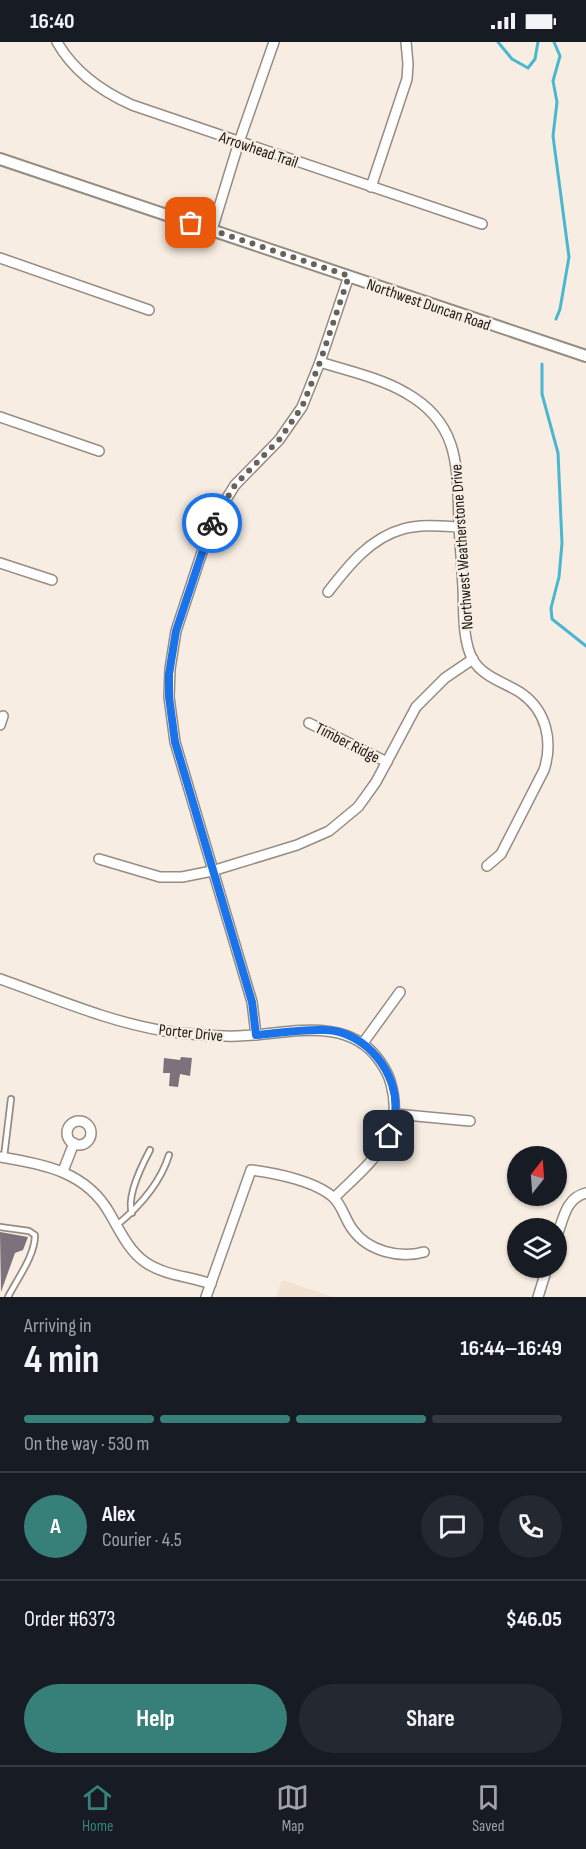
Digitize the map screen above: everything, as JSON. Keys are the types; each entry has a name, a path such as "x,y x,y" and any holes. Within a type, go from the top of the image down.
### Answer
{"street":[{"name":"Arrowhead Trail","path":"57,42 63,54 83,75 111,96 132,105 482,224"},
{"path":"212,230 239,142 274,42"},
{"path":"371,187 406,80 408,64 406,42"},
{"name":"Northwest Duncan Road","path":"0,159 586,356"},
{"path":"0,258 149,310"},
{"path":"256,1035 252,1002 212,871 172,724 169,674 176,631 212,522 235,485 279,440 293,421 310,389 349,276"},
{"name":"Northwest Weatherstone Drive","path":"320,362 393,386 407,393 434,414 452,441 458,478 465,632 473,659"},
{"path":"0,417 99,451"},
{"path":"328,592 358,556 372,543 386,535 404,529 428,526 459,527"},
{"path":"0,563 52,580"},
{"path":"99,859 160,877 182,877 212,871 297,845 329,831 357,807 376,782 416,707 445,678 473,659 484,671 521,693 533,703 547,729 549,743 549,757 540,779 501,854 487,866"},
{"name":"Timber Ridge","path":"309,723 387,762"},
{"name":"Porter Drive","path":"0,979 143,1027 208,1035 238,1036 326,1030 346,1034 363,1043 375,1054 390,1078 395,1097 395,1114 389,1136 377,1156 334,1198"},
{"path":"363,1043 400,992"},
{"path":"395,1114 470,1121"},
{"path":"63,1171 74,1143"},
{"path":"2,1157 63,1171 84,1183 106,1206 134,1253 143,1261 156,1269 190,1276 211,1284"},
{"path":"206,1297 251,1170 312,1185 334,1198 341,1206 353,1231 372,1246 402,1256 424,1252"},
{"path":"563,1218 568,1205 574,1198 586,1193"},
{"path":"538,1297 544,1278"}],"lane":[{"path":"2,1157 11,1099"},
{"path":"132,1213 129,1205 141,1167 150,1150"},
{"path":"117,1225 132,1213 154,1188 166,1166 169,1155"},
{"path":"0,1227 29,1231 35,1235 35,1243 8,1297"}],"shaded area":[{"path":"282,1280 333,1297 276,1297"}],"building":[{"path":"181,1057 192,1058 190,1076 180,1074 178,1087 169,1086 170,1073 163,1073 164,1058 180,1060"},
{"path":"0,1232 28,1237 23,1250 15,1253 1,1292"}],"waterway":[{"path":"498,42 512,59 528,68 535,59 538,42"},
{"path":"554,42 560,56 553,81 557,102 553,136 569,257 560,309 556,319"},
{"path":"542,364 542,394 558,453 562,543 559,577 551,608 552,619 586,646"}],"way so far":[{"path":"191,223 349,276 302,407 279,440 235,485 212,523"}],"route":[{"path":"212,523 176,631 169,674 169,697 175,742 252,1002 256,1035 326,1030 346,1034 363,1043 375,1054 390,1078 395,1097 395,1114 389,1136"}]}
